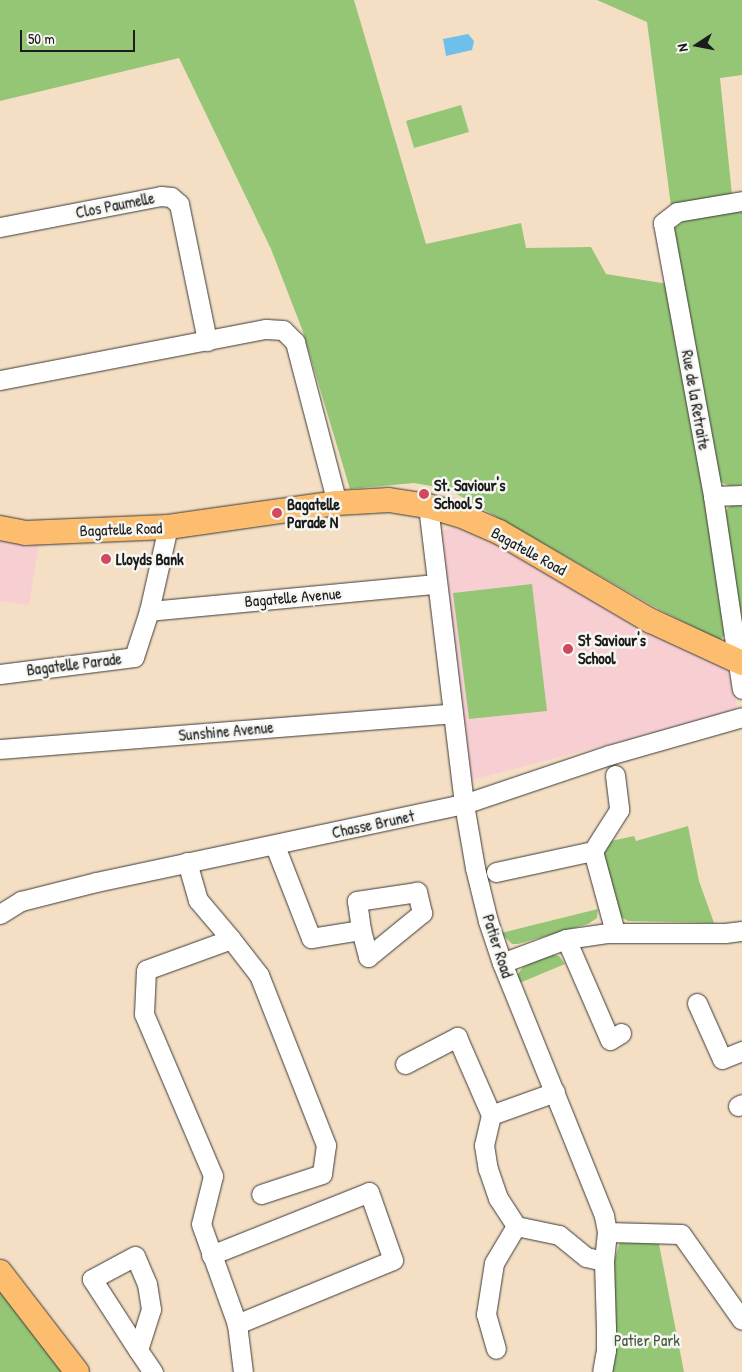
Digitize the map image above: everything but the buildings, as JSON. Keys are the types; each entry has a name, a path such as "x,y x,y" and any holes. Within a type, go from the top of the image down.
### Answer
{"main road":[{"name":"Bagatelle Road","path":"0,528 25,533 168,527 337,503 389,500 428,506 460,515 499,532 651,621 740,662"},
{"path":"0,1272 77,1372"}],"street":[{"name":"Clos Paumelle","path":"0,226 161,196 171,197 179,204 207,341"},
{"name":"Rue de la Retraite","path":"740,662 713,496 663,223 677,212 742,201"},
{"path":"0,380 266,329 284,330 294,342 337,503"},
{"path":"713,496 742,495"},
{"name":"Patier Road","path":"428,506 464,804 475,868 488,921 502,963 604,1216 607,1232 604,1261 606,1343 602,1372"},
{"name":"Bagatelle Parade","path":"0,674 134,657 149,611 168,527"},
{"name":"Bagatelle Avenue","path":"149,611 437,584"},
{"path":"740,662 742,689"},
{"name":"Sunshine Avenue","path":"0,749 453,713"},
{"name":"Chasse Brunet","path":"0,914 20,901 36,897 187,862 275,846 464,804 609,755 742,717"},
{"path":"496,872 593,851 619,810 615,775"},
{"path":"275,846 311,938 361,930"},
{"path":"593,851 615,932"},
{"path":"187,862 198,900 259,976 326,1145 322,1174 261,1194"},
{"path":"502,963 566,939 615,932 725,933 742,931"},
{"path":"231,939 146,970 144,1014 213,1176 201,1224 237,1324 243,1372"},
{"path":"566,939 610,1040 621,1033"},
{"path":"697,1003 722,1059 742,1050"},
{"path":"405,1064 458,1037 491,1115 484,1145 488,1168 498,1198 516,1226 558,1235 586,1257 604,1261"},
{"path":"491,1115 555,1092"},
{"path":"211,1255 369,1192 393,1260 237,1324"},
{"path":"496,1349 486,1314 494,1263 516,1226"},
{"path":"607,1232 681,1234 742,1320"},
{"path":"138,1350 152,1372"}],"shaded area":[{"name":"St Saviour's School","path":"452,527 462,529 509,550 642,630 729,669 737,706 735,710 468,781 436,537 442,531"},
{"path":"0,535 39,543 29,605 0,601"}],"green space":[{"path":"0,0 354,0 426,244 521,223 526,248 591,247 606,274 668,284 728,632 720,640 660,610 448,489 414,483 350,489 302,329 271,249 179,58 0,101"},
{"path":"597,0 742,0 742,75 720,78 732,195 671,206 647,22"},
{"path":"461,105 469,132 414,148 406,121"},
{"path":"742,210 742,485 730,486 718,481 672,230 687,219"},
{"path":"742,498 742,625 724,513 735,499"},
{"path":"532,584 547,711 469,719 453,593"},
{"path":"688,826 699,881 714,923 628,921 621,917 616,907 602,843 634,836 636,841"},
{"path":"598,909 597,918 588,924 518,944 512,944 501,933"},
{"path":"551,954 559,956 565,964 517,984 517,975 523,967"},
{"name":"Patier Park","path":"658,1239 684,1372 612,1372 616,1327 614,1261 620,1242"},
{"path":"0,1290 63,1372 0,1372"}],"water":[{"path":"468,34 474,41 472,50 446,56 443,39"}],"place":[{"name":"St. Saviour's School S","path":"424,494"},
{"name":"Bagatelle Parade N","path":"277,513"},
{"name":"Lloyds Bank","path":"106,559"},
{"name":"St Saviour's School","path":"568,649"}]}
